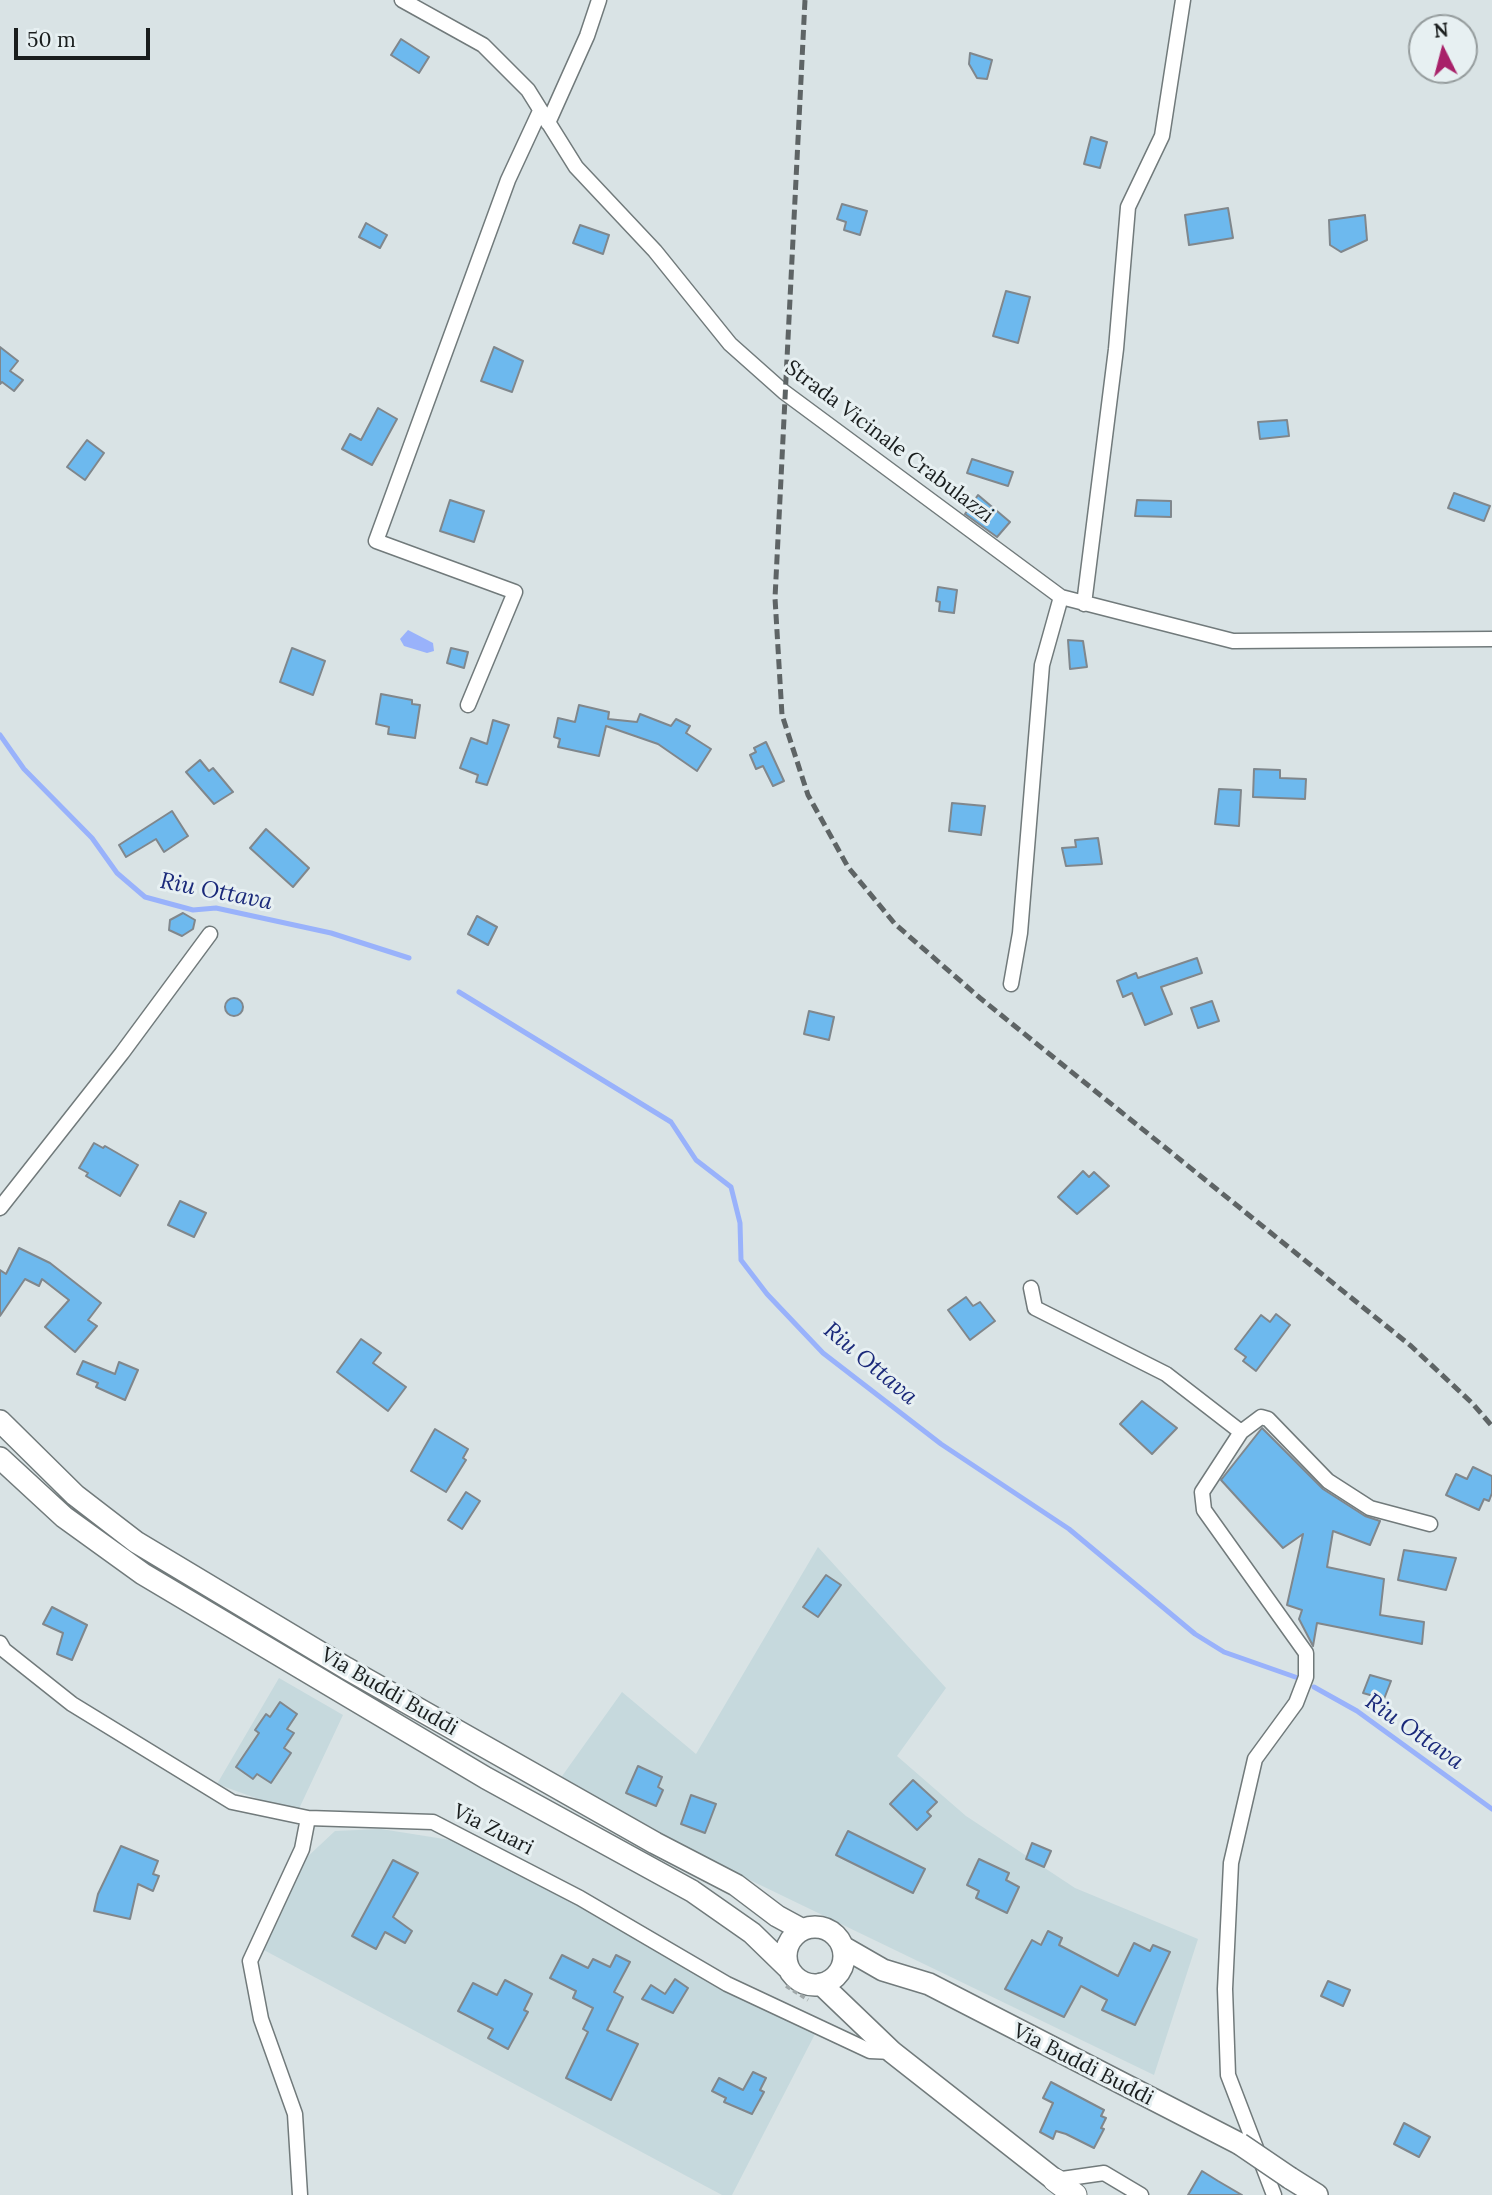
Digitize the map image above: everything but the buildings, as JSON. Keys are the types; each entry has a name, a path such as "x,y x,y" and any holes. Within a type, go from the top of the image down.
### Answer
{"main road":[{"name":"Via Buddi Buddi","path":"0,1421 75,1495 136,1542 346,1668 655,1843 736,1885 777,1916 801,1929"},
{"name":"Via Buddi Buddi","path":"0,1458 64,1517 143,1574 486,1778 692,1891 752,1933 787,1967"},
{"path":"827,1928 843,1947 842,1967 830,1981 821,1984 801,1982 787,1967 785,1949 794,1934 801,1929 827,1928"},
{"name":"Via Buddi Buddi","path":"843,1947 883,1970 929,1984 1240,2144 1317,2195"},
{"path":"821,1984 891,2052 1075,2195"}],"street":[{"name":"Strada Vicinale Crabulazzi","path":"402,0 483,45 528,90 576,167 655,251 730,344 784,392 1061,597 1233,641 1492,639"},
{"path":"468,705 515,592 376,541 508,180 587,36 599,0"},
{"path":"1084,604 1116,349 1128,207 1162,136 1183,0"},
{"path":"1011,984 1020,933 1042,665 1061,597"},
{"path":"0,1208 122,1053 210,934"},
{"path":"1031,1287 1035,1308 1166,1374 1241,1432"},
{"path":"1274,2195 1228,2075 1225,2058 1225,1989 1231,1863 1255,1759 1296,1703 1306,1677 1306,1653 1204,1510 1202,1492 1241,1432 1261,1417 1268,1419 1328,1481 1370,1508 1430,1524"},
{"name":"Via Zuari","path":"0,1643 4,1650 72,1704 232,1802 308,1818 433,1822 580,1898 727,1984 870,2051 891,2052"},
{"path":"300,2195 295,2114 261,2019 250,1961 302,1849 308,1818"},
{"path":"1055,2180 1104,2173 1141,2195"}],"shaded area":[{"path":"818,1547 946,1688 897,1756 966,1816 1075,1888 1198,1939 1154,2075 555,1786 622,1692 696,1754"},
{"path":"279,1678 343,1715 297,1813 217,1784"},
{"path":"381,1829 463,1842 815,2034 732,2195 722,2195 262,1949 304,1860 335,1831"}],"water":[{"path":"408,630 433,643 434,651 427,653 404,646 400,639"}],"waterway":[{"name":"Riu Ottava","path":"0,735 24,769 92,838 117,873 145,897 193,910 216,908 331,933 409,958"},
{"name":"Riu Ottava","path":"459,992 671,1122 696,1160 731,1187 740,1223 741,1260 767,1294 823,1353 941,1444 1069,1529 1195,1634 1224,1652 1298,1678"},
{"name":"Riu Ottava","path":"1314,1687 1357,1711 1492,1809"}],"railway":[{"path":"805,0 775,598 782,715 808,795 848,867 895,924 980,998 1411,1346 1472,1403 1492,1426"}]}
